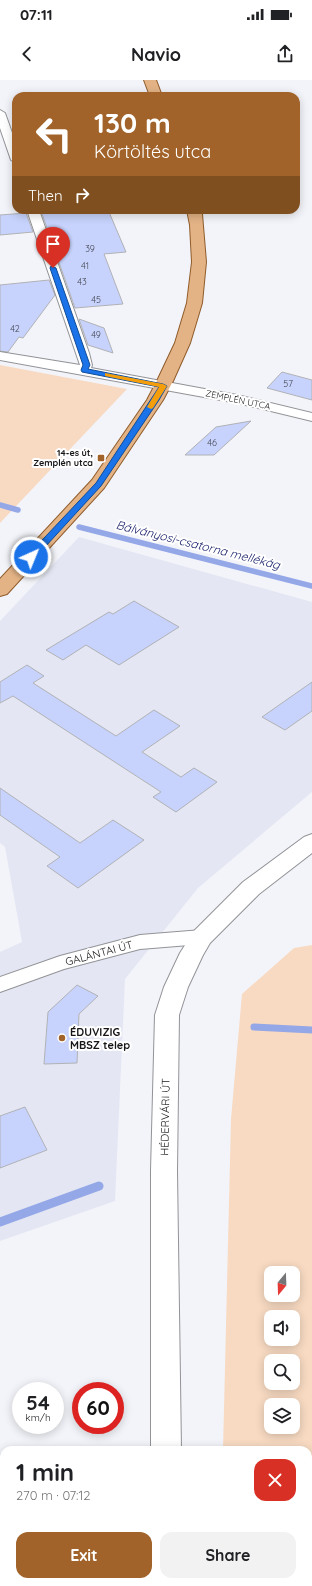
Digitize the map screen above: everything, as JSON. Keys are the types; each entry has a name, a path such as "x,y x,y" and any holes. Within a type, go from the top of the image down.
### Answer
{"main road":[{"path":"150,80 154,92"},
{"path":"0,590 98,484 163,386 183,345 195,303 200,255 195,214"}],"street":[{"path":"0,113 12,148"},
{"path":"34,214 83,353 86,365 84,370"},
{"name":"ZEMPLÉN UTCA","path":"0,356 84,370 237,399 312,417"},
{"name":"HÉDERVÁRI ÚT","path":"166,1446 164,1171 167,1015 176,988 192,952 202,937 251,888 312,842"},
{"name":"GALÁNTAI ÚT","path":"0,985 60,963 140,942 202,937"}],"shaded area":[{"path":"0,365 127,389 0,523"},
{"path":"79,537 312,602 312,792 198,888 125,979 115,1201 0,1241 0,952 22,942 5,847 0,843 0,621"},
{"path":"312,945 312,1446 223,1446 231,1119 242,994 294,948"}],"building":[{"path":"26,214 33,232 0,235 0,215"},
{"path":"42,214 110,214 126,252 104,254 123,304 75,308"},
{"path":"49,280 55,295 23,338 19,337 8,352 0,351 0,285"},
{"path":"79,319 104,328 113,353 88,345"},
{"path":"282,372 312,380 312,400 267,388"},
{"path":"251,421 214,455 185,455 216,427"},
{"path":"134,601 179,627 119,665 86,645 63,660 46,650 109,612 113,614"},
{"path":"27,665 44,676 33,683 116,736 154,710 180,726 142,752 181,777 194,768 217,782 176,812 153,797 161,792 13,696 0,703 0,682"},
{"path":"312,682 312,711 285,730 262,717"},
{"path":"0,788 80,843 113,820 144,840 78,888 47,866 60,857 0,815"},
{"name":"ÉDUVIZIG MBSZ telep","path":"77,985 98,996 79,1014 77,1063 44,1064 48,1012"},
{"path":"25,1107 47,1150 0,1168 0,1116"}],"waterway":[{"name":"Bálványosi-csatorna mellékág","path":"0,505 18,510"},
{"name":"Bálványosi-csatorna mellékág","path":"79,527 312,586"},
{"path":"254,1027 312,1030"},
{"path":"0,1222 99,1186"}],"slow traffic":[{"path":"107,375 163,386 151,407"}],"place":[{"name":"14-es út, Zemplén utca","path":"101,458"},
{"name":"ÉDUVIZIG MBSZ telep","path":"62,1038"}],"route":[{"path":"31,557 98,484 163,386 84,370 86,365 83,353 53,268"}]}
